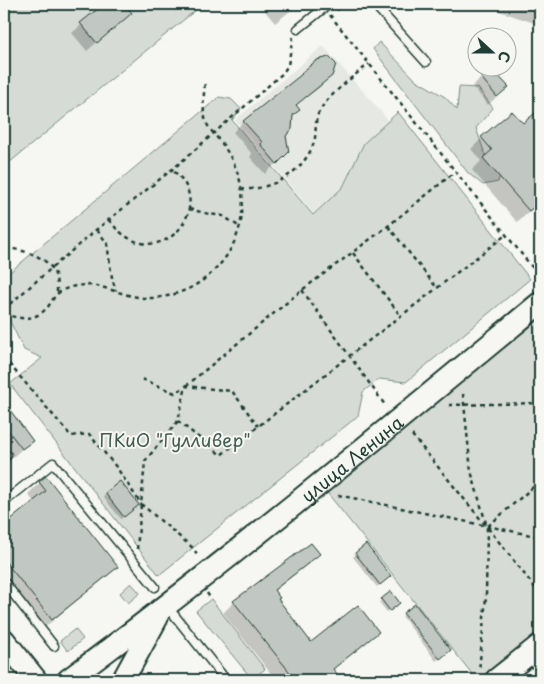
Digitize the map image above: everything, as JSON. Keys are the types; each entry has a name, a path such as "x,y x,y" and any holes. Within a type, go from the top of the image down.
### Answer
{"main road":[{"name":"улица Ленина","path":"68,680 164,609 420,403 540,303"},
{"name":"улица Ленина","path":"122,680 164,609"},
{"path":"4,640 36,680"},
{"path":"488,675 536,657"}],"lane":[{"path":"374,4 426,62"},
{"path":"298,29 326,5"},
{"path":"4,502 53,462 155,587"},
{"path":"4,582 54,646"},
{"path":"164,609 226,680"}],"path":[{"path":"326,5 369,64 540,277"},
{"path":"4,309 97,229 214,134 283,73 288,65 294,33 298,29"},
{"path":"241,189 250,190 270,185 303,164 309,156 315,140 318,112 347,81 369,64"},
{"path":"4,313 28,319 46,309 57,294 70,287 82,285 116,291 130,296 165,297 190,289 218,268 235,242 243,208 240,180 230,158 208,125 204,108 206,81"},
{"path":"109,220 124,236 132,240 151,244 170,238 178,231 187,217 190,202 185,185 180,177 171,170"},
{"path":"142,378 175,393 186,386 302,290 388,226 456,172"},
{"path":"189,209 223,216 240,227"},
{"path":"388,226 437,288"},
{"path":"97,229 107,243 116,291"},
{"path":"178,421 221,455 506,234"},
{"path":"6,248 37,256 45,261 56,277 57,294"},
{"path":"352,252 400,316"},
{"path":"302,290 385,405"},
{"path":"4,358 72,436 89,434 117,468 141,504 193,548 197,554"},
{"path":"134,562 139,538 146,461 178,421 186,386"},
{"path":"186,386 232,391 258,426"},
{"path":"463,394 470,470 487,527 488,675"},
{"path":"448,405 540,403"},
{"path":"412,435 540,594"},
{"path":"487,527 540,481"},
{"path":"338,495 540,537"}],"shaded area":[{"path":"323,46 389,121 364,143 343,187 314,214 235,120"}],"green space":[{"path":"4,4 203,4 4,167"},
{"path":"379,42 416,80 445,97 457,110 459,87 478,88 493,108 476,128 485,154 501,172 498,182 483,185 468,173 373,49"},
{"name":"ПКиО \"Гулливер\"","path":"219,97 231,99 241,109 232,120 313,215 343,187 364,143 398,112 530,279 406,382 379,379 363,392 358,416 159,575 10,384 42,358 24,350 4,309 4,277"},
{"path":"540,313 540,635 481,680 477,680 325,490"},
{"path":"131,583 140,593 128,603 120,593"},
{"path":"211,599 265,669 252,679 196,611"},
{"path":"75,629 83,639 68,651 60,641"}],"building":[{"path":"104,4 124,4 132,13 97,43 80,23"},
{"path":"329,57 336,64 332,76 296,105 300,110 293,115 292,129 286,136 289,152 277,164 261,145 262,142 243,121 317,60"},
{"path":"482,78 500,78 509,87 497,97"},
{"path":"540,109 540,202 529,211 483,158 492,150 481,137 512,111 523,123"},
{"path":"4,402 33,441 22,449 4,425"},
{"path":"46,476 118,567 52,620 4,560 4,525 46,491 39,482"},
{"path":"120,481 139,505 124,517 105,493"},
{"path":"311,543 320,554 274,590 280,598 278,599 311,642 358,605 379,632 333,669 342,680 296,680 233,601"},
{"path":"366,544 391,576 380,585 355,553"},
{"path":"391,591 400,603 390,611 381,599"},
{"path":"415,604 451,650 440,659 403,613"}]}
